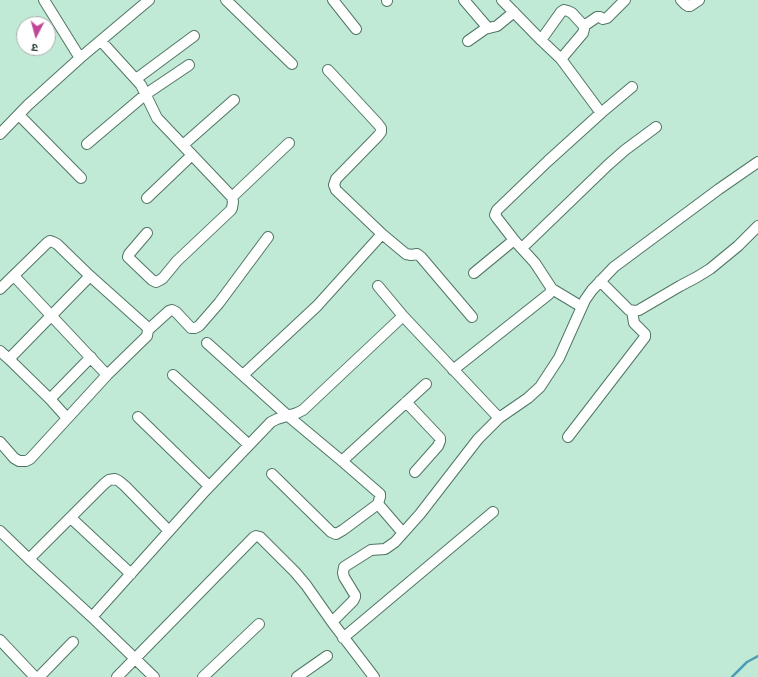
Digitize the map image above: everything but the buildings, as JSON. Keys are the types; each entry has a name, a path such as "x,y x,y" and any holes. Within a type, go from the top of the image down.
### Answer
{"street":[{"path":"44,0 80,58"},
{"path":"0,134 28,105 80,58 149,0"},
{"path":"226,0 292,64"},
{"path":"333,0 356,29"},
{"path":"464,0 488,28"},
{"path":"502,0 560,59 601,113"},
{"path":"560,59 583,33 584,26 597,17 607,18 625,0"},
{"path":"681,0 688,6 699,0"},
{"path":"541,40 564,10 572,13 584,26"},
{"path":"468,40 488,28 497,26 514,12"},
{"path":"136,79 194,36"},
{"path":"101,41 136,79 146,94 157,118 232,197 234,202 231,210 177,261 160,280 156,282 128,257 147,233"},
{"path":"87,144 146,94 189,66"},
{"path":"328,70 381,128 381,132 378,136 336,179 334,185 336,190 382,234 406,254 417,254 421,257 472,317"},
{"path":"582,307 552,288 535,263 496,218 495,213 548,161 632,87"},
{"path":"183,145 234,100"},
{"path":"19,115 81,178"},
{"path":"522,248 608,165 625,150 656,127"},
{"path":"232,197 289,144"},
{"path":"147,198 192,155"},
{"path":"332,622 353,601 355,597 344,577 344,567 371,550 387,548 395,542 420,514 478,439 499,418 528,398 540,387 559,358 582,307 592,290 614,267 758,162"},
{"path":"600,282 629,310 639,310 710,269 738,246 758,226"},
{"path":"243,375 317,306 382,234"},
{"path":"0,442 18,461 26,462 30,459 107,375 147,336 148,330 169,312 172,310 176,312 191,328 199,326 219,303 268,237"},
{"path":"474,272 514,240"},
{"path":"1,288 47,243 50,242 58,244 148,330"},
{"path":"14,276 107,375"},
{"path":"9,359 90,276"},
{"path":"378,286 403,316 499,418"},
{"path":"453,370 549,294 552,288"},
{"path":"568,437 645,337 645,334 634,323 632,311"},
{"path":"92,617 209,486 271,422 297,414 303,410 403,316"},
{"path":"207,343 288,416 380,494 380,500 378,504 336,534 331,532 272,474"},
{"path":"0,351 50,399 67,418"},
{"path":"50,399 90,357"},
{"path":"173,375 249,445"},
{"path":"342,461 426,384"},
{"path":"406,402 440,438 438,446 415,472"},
{"path":"138,417 209,486"},
{"path":"29,559 109,480 115,479 125,486 169,531"},
{"path":"378,504 403,533"},
{"path":"344,638 493,512"},
{"path":"71,518 131,574"},
{"path":"0,531 154,677"},
{"path":"117,677 256,536 260,537 306,585 374,677"},
{"path":"203,677 259,624"},
{"path":"0,640 36,677 40,676 73,642"},
{"path":"297,677 327,656"}],"waterway":[{"path":"732,677 747,662 758,656"}]}
